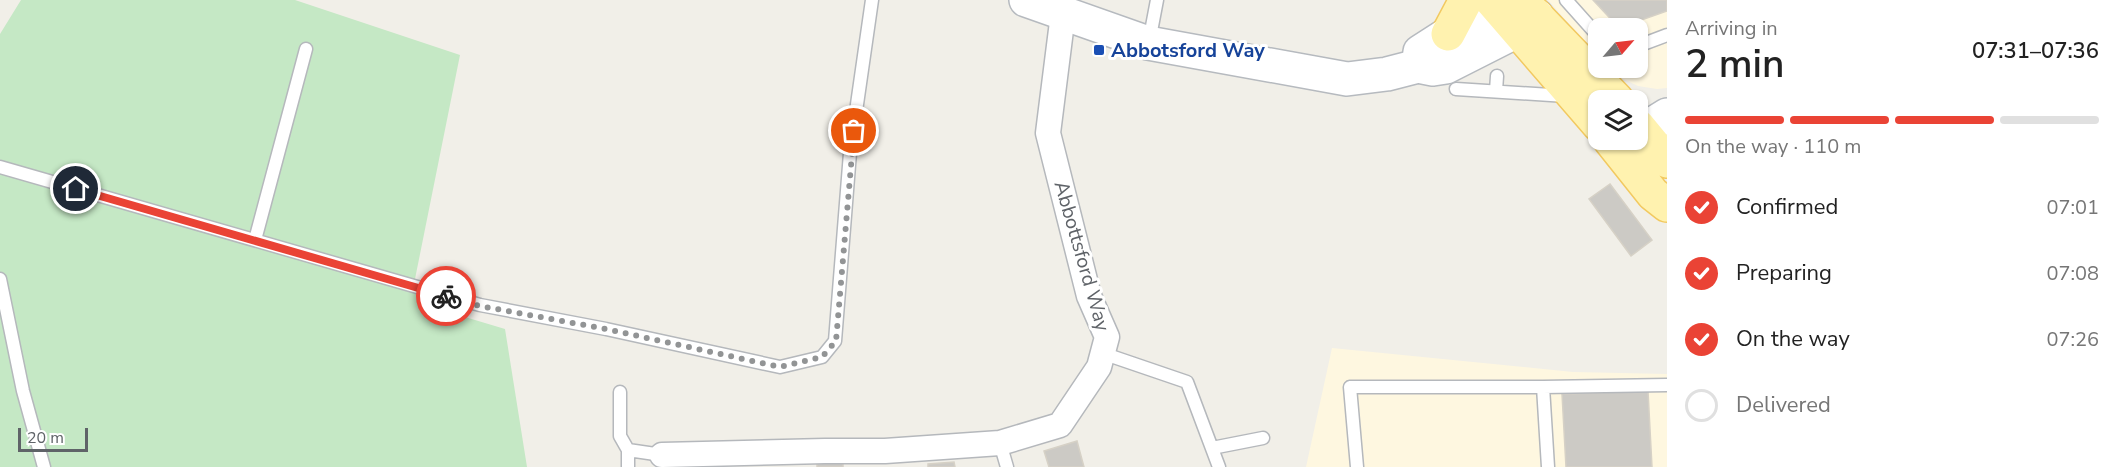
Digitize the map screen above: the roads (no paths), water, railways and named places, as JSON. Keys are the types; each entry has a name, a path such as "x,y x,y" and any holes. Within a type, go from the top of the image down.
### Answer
{"main road":[{"path":"1448,34 1466,0"},
{"path":"1515,11 1576,96 1588,104"},
{"path":"1515,11 1606,90"},
{"path":"1648,144 1666,156"},
{"path":"1633,150 1638,177 1653,194 1667,205"}],"street":[{"path":"1026,0 1148,43 1347,80 1387,74 1418,66 1433,69 1446,68 1515,11"},
{"path":"1418,66 1420,52 1448,34 1464,32 1478,24 1515,11"},
{"name":"Abbottsford Way","path":"662,455 825,451 886,459 1000,443 1060,424 1099,367 1107,337 1089,296 1048,133 1063,14"},
{"path":"1638,177 1666,156"}],"lane":[{"path":"0,167 480,306 606,329 780,367 822,357 836,341 850,153 872,0"},
{"path":"1148,43 1157,0"},
{"path":"1566,0 1588,25"},
{"path":"1648,42 1667,35"},
{"path":"255,240 306,49"},
{"path":"1496,91 1497,76"},
{"path":"1456,89 1576,96"},
{"path":"0,279 22,391 44,467"},
{"path":"1102,353 1187,382 1219,467"},
{"path":"1357,467 1350,387 1667,385"},
{"path":"1543,387 1548,467"},
{"path":"620,392 620,436 628,450 628,467"},
{"path":"1212,448 1263,438"},
{"path":"1000,443 1007,467"},
{"path":"628,450 662,455"}],"place":[{"name":"Abbotsford Way","path":"1099,50"}]}
